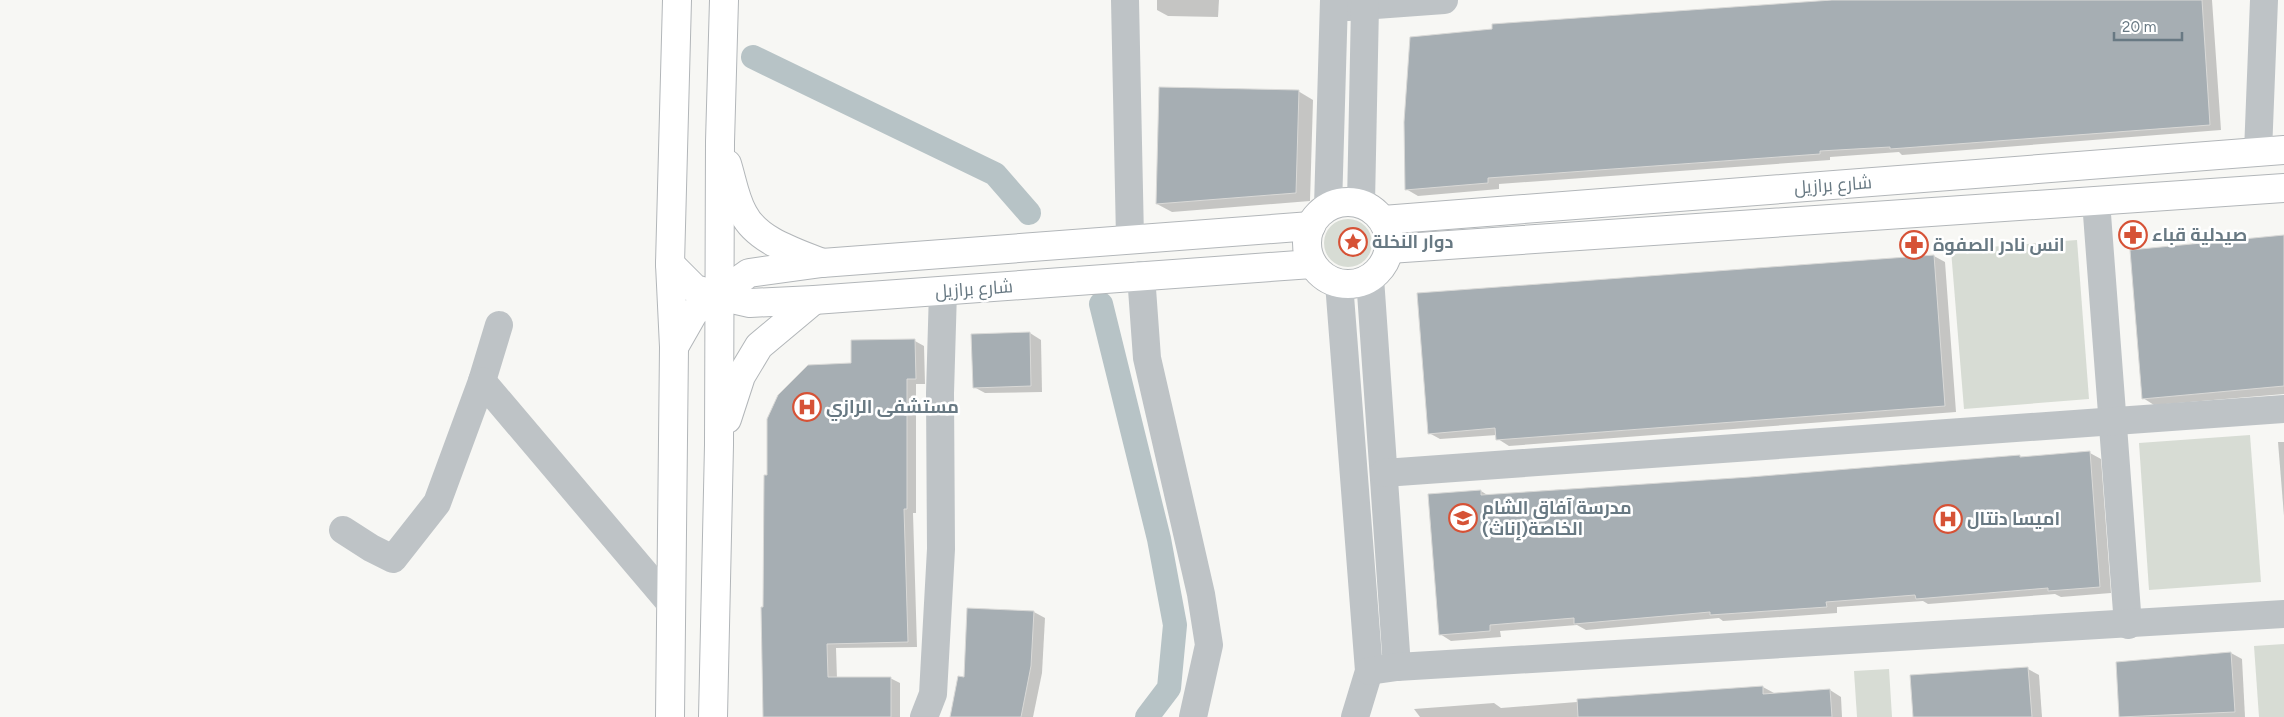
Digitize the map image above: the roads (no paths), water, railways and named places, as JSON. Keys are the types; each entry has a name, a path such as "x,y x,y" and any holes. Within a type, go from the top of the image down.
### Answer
{"highway":[{"path":"670,717 674,347 670,264 677,0"},
{"path":"713,717 720,445 720,142 724,0"},
{"path":"720,142 743,214 760,232 780,245 822,263"},
{"name":"شارع برازيل","path":"1383,220 2271,151"},
{"name":"شارع برازيل","path":"1389,250 2284,188"},
{"path":"674,347 694,312 749,273 822,263 1130,238 1319,216 1347,202 1361,203 1373,210 1383,220 1388,235 1389,250 1381,268 1370,278 1353,284 1339,283 1322,275 1312,264 1308,254 1307,240 1319,216"},
{"name":"شارع برازيل","path":"670,264 695,289 750,303 1312,264"},
{"path":"720,445 741,376 759,346 814,300"}],"street":[{"path":"1125,0 1130,238"},
{"path":"1319,216 1334,4 1365,6 1444,0"},
{"path":"2264,0 2271,151"},
{"path":"1361,203 1365,6"},
{"path":"2096,201 2128,625"},
{"path":"1141,275 1147,358 1201,594 1209,644 1193,717"},
{"path":"1370,278 1397,668"},
{"path":"1339,283 1369,671 1355,717"},
{"path":"924,717 932,694 941,549 940,393 943,291"},
{"path":"343,530 371,548 393,559 437,503 482,381 500,325"},
{"path":"482,381 671,604"},
{"path":"1384,473 2284,409"},
{"path":"1369,671 2284,614"}],"waterway":[{"path":"753,57 995,174 1029,213"},
{"path":"1101,304 1159,539 1175,625 1169,688 1147,717"}],"place":[{"name":"صيدلية قباء","path":"2133,235"},
{"name":"دوار النخلة","path":"1353,242"},
{"name":"انس نادر الصفوة","path":"1914,245"},
{"name":"مستشفى الرازي","path":"807,407"},
{"name":"مدرسة آفاق الشام الخاصة(إناث)","path":"1463,518"},
{"name":"اميسا دنتال","path":"1948,519"}]}
